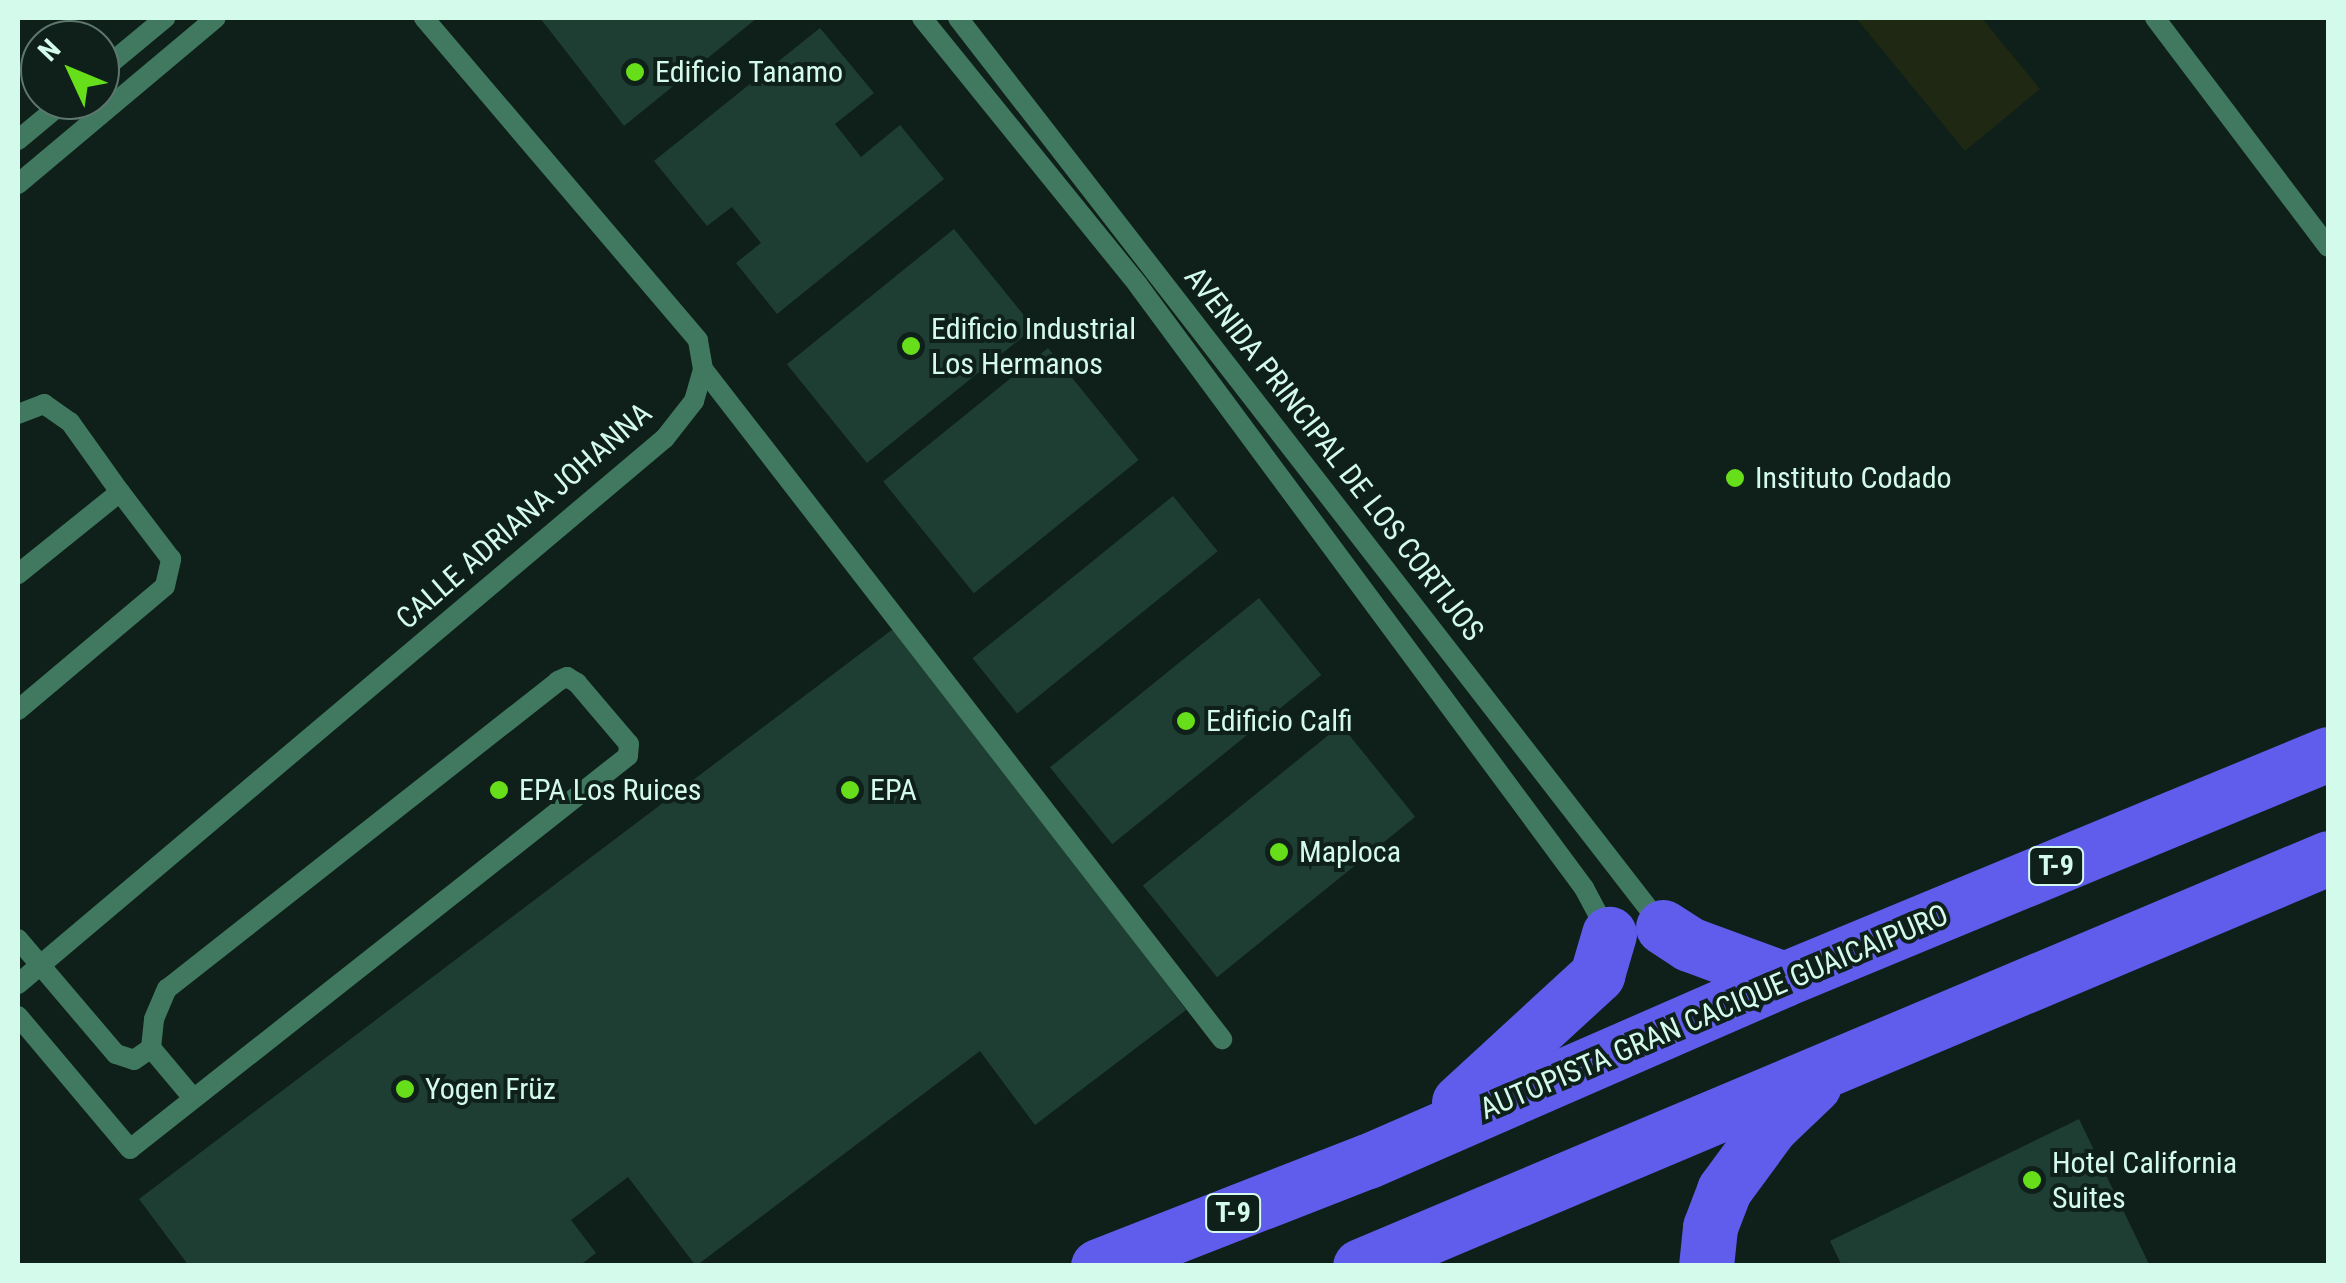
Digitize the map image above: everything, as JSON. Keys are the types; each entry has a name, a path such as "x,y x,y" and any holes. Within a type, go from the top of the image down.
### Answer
{"highway":[{"name":"AUTOPISTA GRAN CACIQUE GUAICAIPURO","path":"1098,1266 1368,1161 1784,978 2328,754"},
{"path":"1360,1266 2328,858"},
{"path":"1663,928 1689,944 1784,978"},
{"path":"1368,1161 1482,1086 1597,975 1608,934"},
{"path":"1706,1266 1710,1227 1724,1190 1771,1126 1833,1067"}],"street":[{"path":"120,56 166,18"},
{"path":"18,184 216,18"},
{"path":"424,18 698,340 704,369 1222,1039"},
{"name":"AVENIDA PRINCIPAL DE LOS CORTIJOS","path":"922,18 1138,285 1584,888 1608,934"},
{"name":"AVENIDA PRINCIPAL DE LOS CORTIJOS","path":"958,18 1663,928"},
{"path":"2155,18 2328,247"},
{"path":"40,120 18,137 42,163"},
{"name":"CALLE ADRIANA JOHANNA","path":"18,984 665,438 694,401 704,369"},
{"path":"18,414 44,404 70,422 171,559 165,586 18,710"},
{"path":"18,574 120,492"},
{"path":"18,1016 130,1149 628,756 628,744 577,684 567,677 558,682 167,989 154,1020 152,1048 193,1098"},
{"path":"18,939 39,970 116,1054 134,1060 152,1048"}],"green space":[{"path":"1856,18 1982,18 2040,89 1965,151"}],"building":[{"name":"Edificio Tanamo","path":"540,18 757,18 624,126"},
{"path":"820,28 874,93 835,124 861,157 900,125 944,179 777,314 736,263 761,243 732,207 707,226 654,161"},
{"name":"Edificio Industrial Los Hermanos","path":"954,229 1034,328 867,463 787,364"},
{"path":"1048,348 1139,460 974,593 883,481"},
{"path":"1173,496 1218,551 1017,714 972,658"},
{"name":"Edificio Calfi","path":"1259,598 1321,675 1112,844 1050,767"},
{"name":"EPA","path":"897,626 1186,1010 1035,1125 980,1051 696,1266 628,1177 571,1220 596,1253 579,1266 189,1266 139,1199"},
{"name":"Maploca","path":"1341,725 1415,817 1217,977 1143,885"},
{"name":"Hotel California Suites","path":"2079,1119 2150,1266 1842,1266 1830,1241"}],"place":[{"name":"Edificio Tanamo","path":"635,72"},
{"name":"Edificio Industrial Los Hermanos","path":"911,346"},
{"name":"Instituto Codado","path":"1735,478"},
{"name":"Edificio Calfi","path":"1186,721"},
{"name":"EPA Los Ruices","path":"499,790"},
{"name":"EPA","path":"850,790"},
{"name":"Maploca","path":"1279,852"},
{"name":"Yogen Früz","path":"405,1089"},
{"name":"Hotel California Suites","path":"2032,1180"}]}
